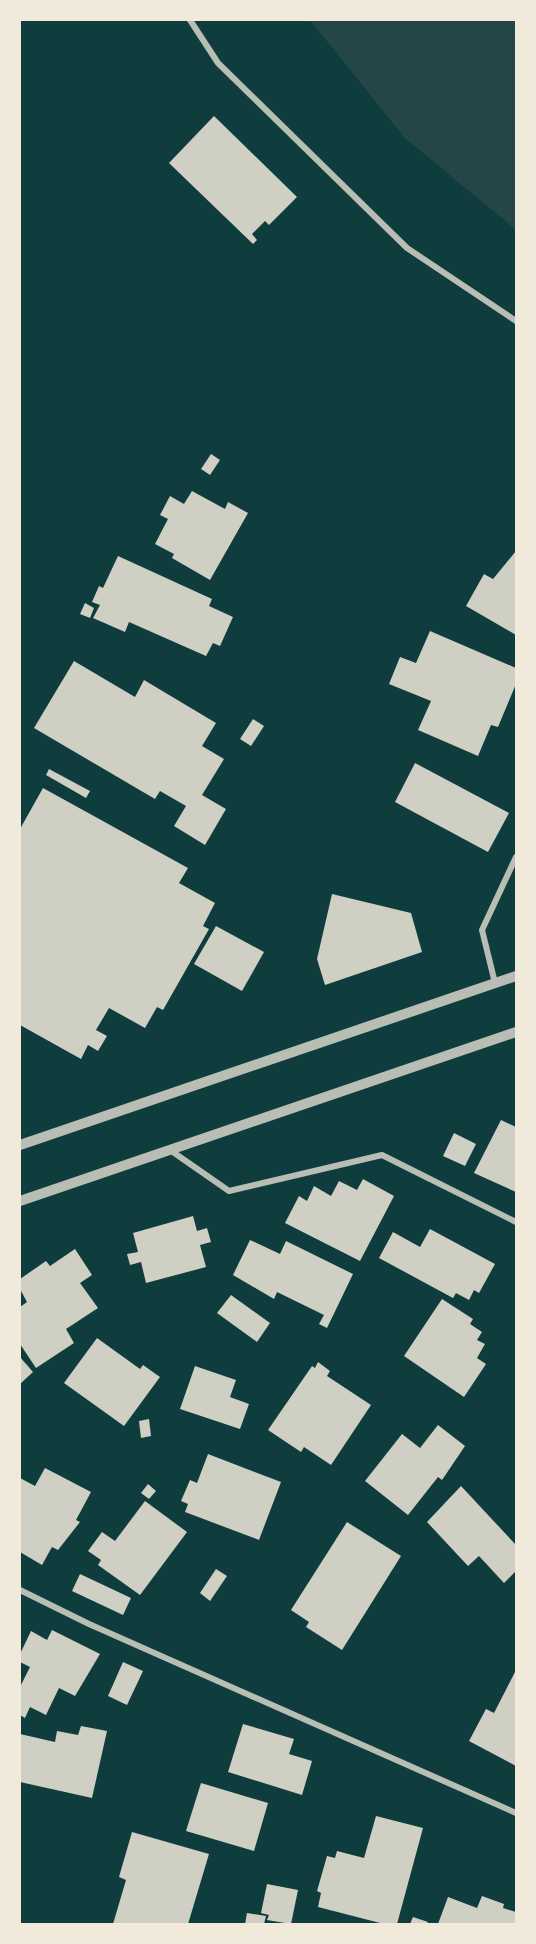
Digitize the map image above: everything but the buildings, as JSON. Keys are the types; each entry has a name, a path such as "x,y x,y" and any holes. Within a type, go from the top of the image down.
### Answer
{"street":[{"path":"190,20 218,63 407,248 516,321"},
{"path":"495,983 482,930 516,857"},
{"path":"20,1145 516,976"},
{"path":"20,1201 516,1032"},
{"path":"169,1149 229,1191 382,1155 516,1222"},
{"path":"20,1590 89,1624 516,1813"}],"shaded area":[{"path":"310,20 516,20 516,230 404,137"}]}
